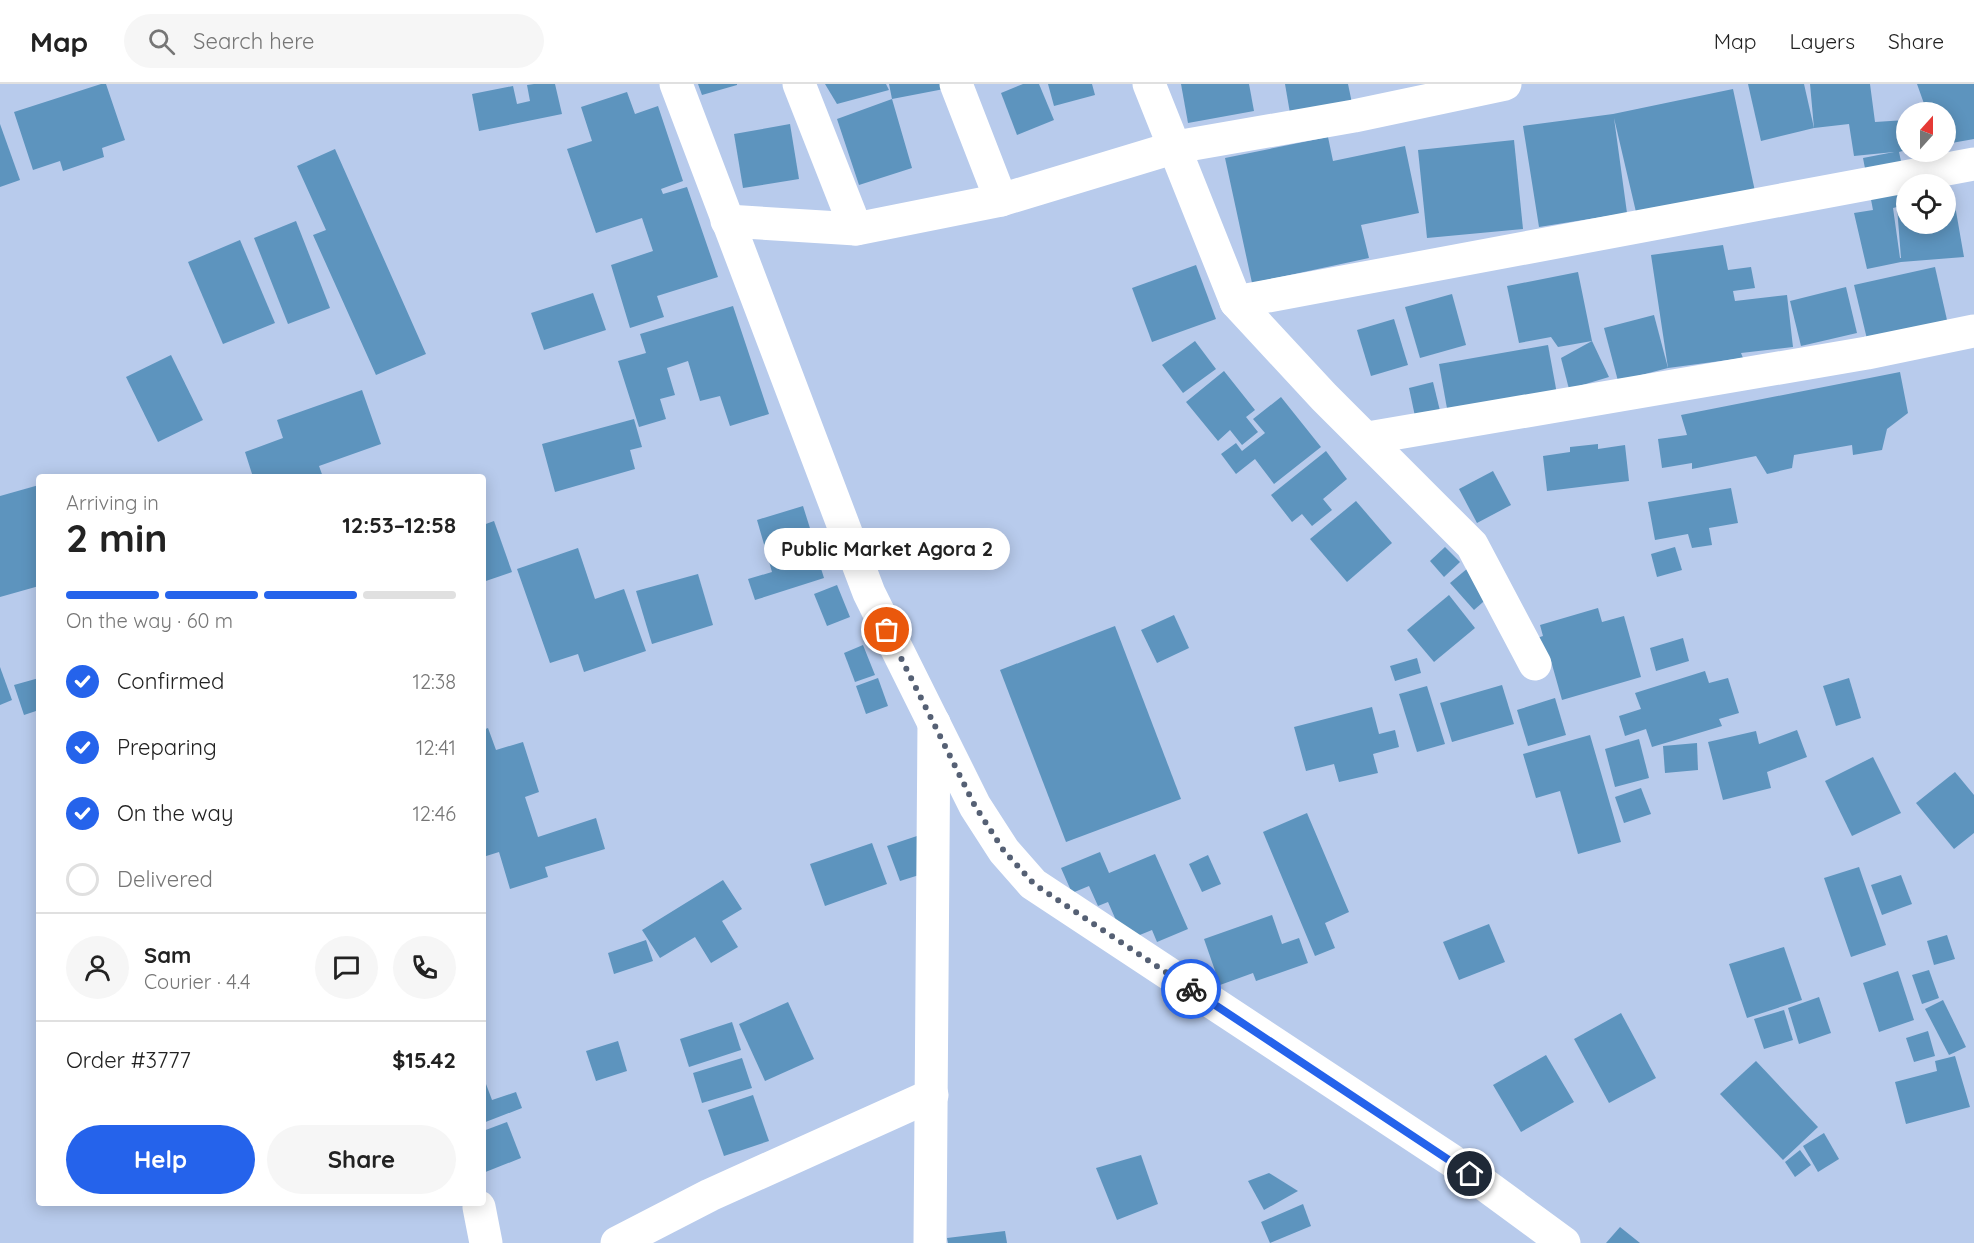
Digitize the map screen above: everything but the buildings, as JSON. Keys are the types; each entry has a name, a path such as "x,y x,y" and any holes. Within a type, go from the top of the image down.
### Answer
{"street":[{"path":"676,84 869,593 975,806 1004,851 1034,884 1451,1160 1564,1243"},
{"path":"799,84 856,229"},
{"path":"956,84 1001,200"},
{"path":"1149,84 1236,302 1324,397 1368,438 1472,545 1534,664"},
{"path":"727,221 856,229 1001,200 1176,147 1344,118 1505,84"},
{"path":"1236,302 1974,164"},
{"path":"1368,438 1867,353 1974,331"},
{"path":"930,1243 934,723"},
{"path":"617,1243 710,1196 932,1095"},
{"path":"479,1207 486,1243"}],"way so far":[{"path":"887,630 975,806 1004,851 1034,884 1191,989"}],"place":[{"name":"Public Market Agora 2","path":"887,630"}],"route":[{"path":"1191,989 1470,1174"}]}
